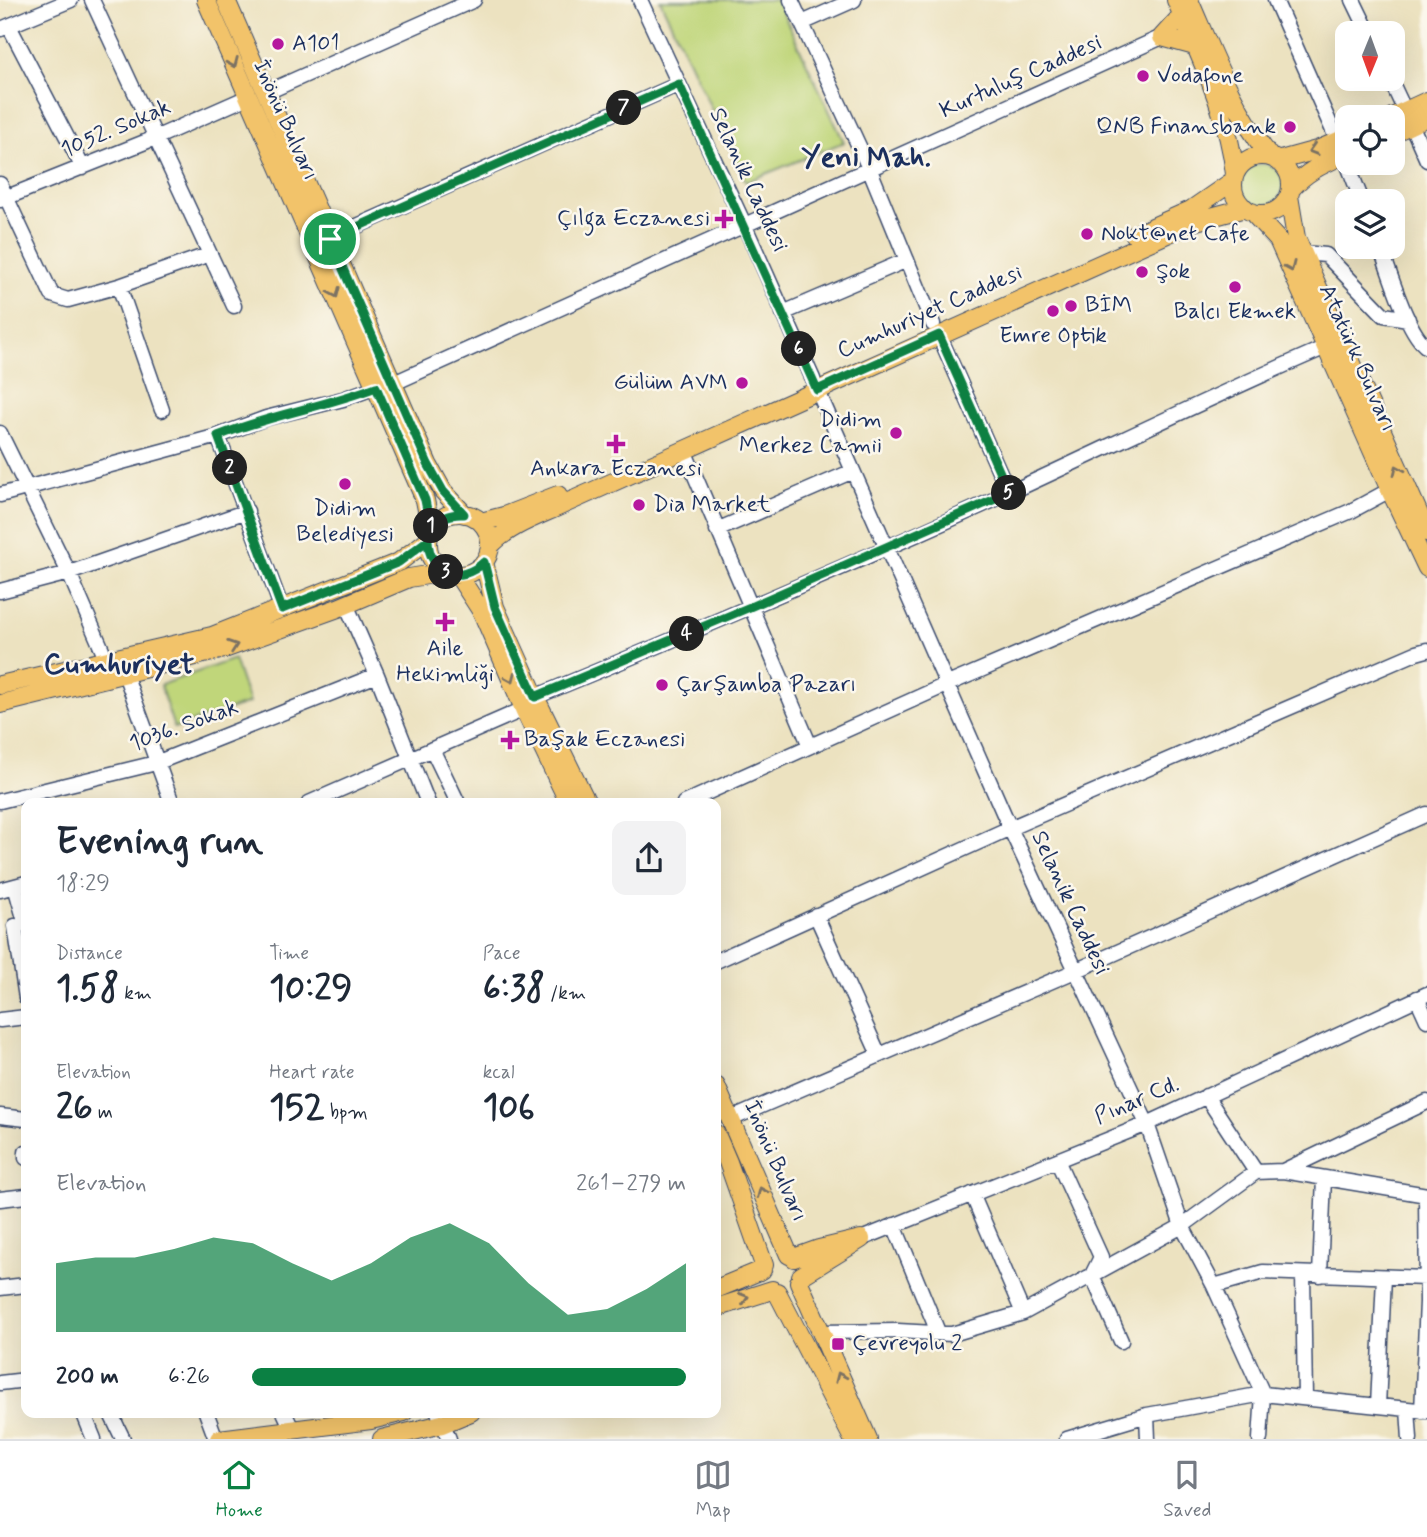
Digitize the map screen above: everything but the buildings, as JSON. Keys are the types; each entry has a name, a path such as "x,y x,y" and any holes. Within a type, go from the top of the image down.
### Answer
{"main road":[{"name":"İnönü Bulvarı","path":"206,0 330,239 428,464 443,491 464,514"},
{"name":"İnönü Bulvarı","path":"226,0 257,95 425,500 430,535"},
{"path":"1182,5 1248,129 1288,173 1290,192"},
{"path":"1182,5 1195,46 1225,119 1232,148 1236,196 1249,210 1266,213 1280,207 1301,177 1335,154"},
{"path":"1182,5 1162,37 1195,46"},
{"path":"1409,117 1427,101"},
{"path":"1234,178 1245,161 1253,158 1273,159 1335,149"},
{"name":"Cumhuriyet Caddesi","path":"481,522 554,496 936,329 1191,210 1234,178"},
{"name":"Atatürk Bulvarı","path":"1290,192 1293,225 1333,344 1390,490 1427,568"},
{"name":"Cumhuriyet Caddesi","path":"936,329 1196,221 1249,210"},
{"name":"Atatürk Bulvarı","path":"1249,210 1278,240 1427,532"},
{"name":"Cumhuriyet Caddesi","path":"487,554 498,537 510,530 684,450 815,384"},
{"path":"0,685 212,636 399,562 430,535 442,519 449,515 464,514 481,522 489,537 487,554 495,607 567,798"},
{"path":"430,535 432,559 452,573 482,612 584,798"},
{"path":"0,704 224,649 408,578 467,574 487,554"},
{"name":"İnönü Bulvarı","path":"721,1097 792,1256"},
{"name":"İnönü Bulvarı","path":"721,1146 763,1267"},
{"path":"721,1287 763,1267 772,1256 792,1256 861,1239"},
{"path":"721,1307 774,1291 790,1291 800,1279 861,1239"},
{"path":"792,1256 799,1263 800,1279 820,1332 868,1439"},
{"path":"763,1267 764,1282 774,1291 853,1439"},
{"path":"217,1439 357,1418"},
{"path":"382,1439 443,1425"}],"street":[{"path":"71,0 5,28 83,168"},
{"path":"92,0 234,306"},
{"name":"1052. Sokak","path":"2,194 83,168 474,0"},
{"name":"Selanik Caddesi","path":"640,0 744,225 1010,828 1147,1124 1182,1226 1214,1286 1263,1394 1260,1439"},
{"path":"791,0 870,170 936,329 1009,493"},
{"path":"802,23 854,0"},
{"path":"1275,0 1335,128"},
{"path":"1353,0 1363,21"},
{"name":"Kurtuluş Caddesi","path":"394,383 1162,37"},
{"path":"330,239 679,84"},
{"path":"1396,91 1427,160"},
{"path":"2,194 52,295 68,300 119,286 210,254"},
{"path":"1303,253 1325,255 1384,315 1408,319"},
{"path":"1385,259 1408,319 1420,342 1427,347"},
{"path":"783,313 907,260"},
{"path":"119,286 162,410"},
{"path":"320,798 1009,493 1282,365 1333,344"},
{"path":"0,495 218,436 266,418 343,399 376,387"},
{"path":"0,433 69,573 107,661"},
{"path":"218,436 282,609"},
{"path":"684,450 810,746"},
{"path":"717,530 853,471"},
{"path":"695,798 948,684 1351,511 1390,490"},
{"path":"0,591 69,573 247,511"},
{"path":"346,604 426,798"},
{"path":"721,959 1010,828 1427,650"},
{"path":"125,674 170,798"},
{"name":"1036. Sokak","path":"0,801 156,764 377,675"},
{"path":"432,749 456,798"},
{"path":"731,1119 1075,971 1427,814"},
{"path":"0,890 21,885 21,946"},
{"path":"816,915 879,1055"},
{"path":"1422,996 1427,1020"},
{"name":"Pınar Cd.","path":"861,1239 1147,1124 1422,996"},
{"path":"0,1020 21,1018"},
{"path":"1206,1096 1255,1172"},
{"path":"1283,1171 1427,1102"},
{"path":"0,1116 21,1118"},
{"path":"1057,1160 1101,1257 1092,1276 1121,1342"},
{"path":"820,1332 952,1334 1023,1314 1182,1226 1255,1172 1283,1171 1427,1195 1427,1302 1419,1410 1410,1439"},
{"path":"1320,1275 1324,1178"},
{"path":"972,1194 1023,1314"},
{"path":"0,1199 21,1197"},
{"path":"894,1226 938,1332"},
{"path":"1214,1286 1263,1272 1426,1278"},
{"path":"1303,1274 1305,1398"},
{"path":"1378,1406 1384,1277"},
{"path":"0,1288 21,1286"},
{"path":"0,1383 21,1381"},
{"path":"1066,1439 1147,1415 1263,1394 1419,1410"},
{"path":"1147,1415 1148,1439"},
{"path":"85,1418 94,1439"},
{"path":"113,1418 123,1439"},
{"path":"208,1418 217,1439"},
{"path":"287,1418 292,1429"}],"green space":[{"path":"660,0 777,0 844,142 746,182"},
{"path":"1262,164 1277,170 1283,185 1277,200 1262,206 1247,200 1241,185 1247,170"},
{"path":"234,659 249,703 174,728 160,685"}],"place":[{"name":"A101","path":"278,44"},
{"name":"Vodafone","path":"1143,76"},
{"name":"QNB Finansbank","path":"1290,127"},
{"name":"Çılga Eczanesi","path":"724,219"},
{"name":"Nokt@net Cafe","path":"1087,234"},
{"name":"Şok","path":"1142,272"},
{"name":"Balcı Ekmek","path":"1235,287"},
{"name":"BİM","path":"1071,306"},
{"name":"Emre Optik","path":"1053,311"},
{"name":"Gülüm AVM","path":"742,383"},
{"name":"Didim Merkez Camii","path":"896,433"},
{"name":"Ankara Eczanesi","path":"616,444"},
{"name":"Didim Belediyesi","path":"345,484"},
{"name":"Dia Market","path":"639,505"},
{"name":"Aile Hekimliği","path":"445,622"},
{"name":"Çarşamba Pazarı","path":"662,685"},
{"name":"Başak Eczanesi","path":"510,740"},
{"name":"Çevreyolu 2","path":"838,1344"}],"district":[{"name":"Yeni Mah.","path":"866,157"},
{"name":"Cumhuriyet","path":"119,664"}],"route":[{"path":"679,84 817,390 939,335 1009,493 750,607 535,697 495,607 484,562 467,574 446,572 432,559 428,540 399,562 282,609 218,436 266,418 343,399 376,387 425,500 431,530 449,515 464,514 443,491 428,464 330,239 679,84"}]}
